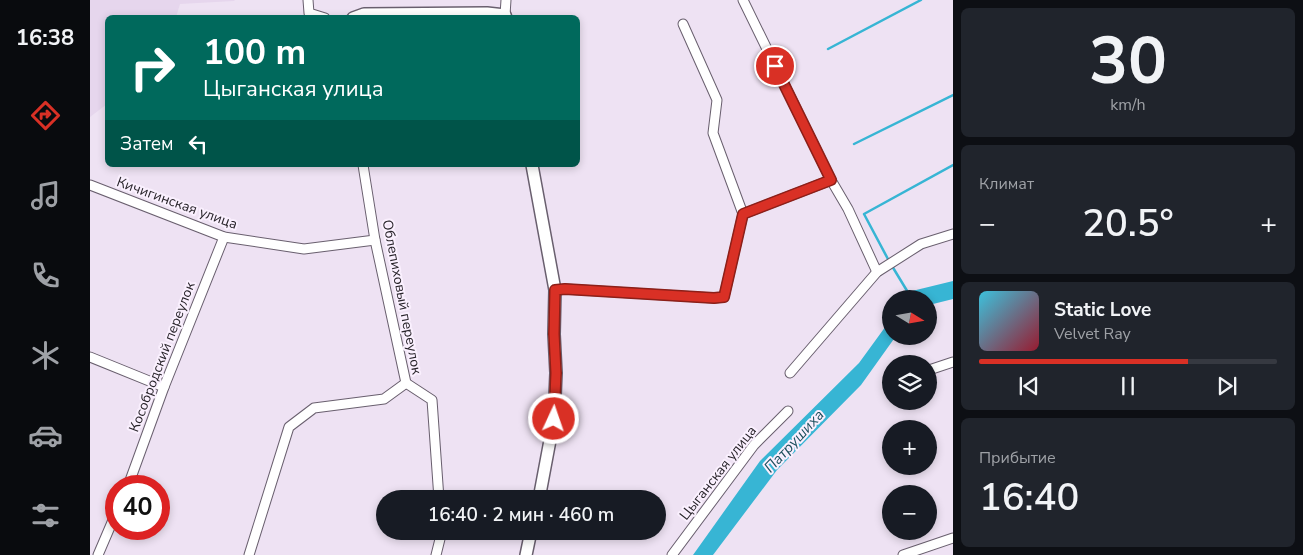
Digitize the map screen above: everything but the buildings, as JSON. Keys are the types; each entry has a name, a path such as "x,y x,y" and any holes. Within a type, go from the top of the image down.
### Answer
{"street":[{"path":"308,0 309,13 315,15"},
{"path":"506,0 506,15"},
{"path":"743,0 831,180 848,209 876,272"},
{"path":"361,15 487,13 500,15"},
{"path":"555,290 724,297 743,214 713,133 717,100 683,24"},
{"name":"Облепиховый переулок","path":"249,555 290,426 314,408 384,399 406,382 375,240 363,167"},
{"path":"532,167 555,290 554,334 556,373 554,419 541,490"},
{"path":"743,214 831,180"},
{"name":"Кичигинская улица","path":"90,185 224,237 304,249 375,240"},
{"path":"790,373 876,272 921,244 953,234"},
{"name":"Кособродский переулок","path":"132,475 164,387 224,237"},
{"path":"90,357 164,387"},
{"path":"937,367 953,362"},
{"path":"406,382 432,400 438,490"},
{"name":"Цыганская улица","path":"672,555 754,445 788,411"},
{"path":"903,555 930,551 953,538"},
{"path":"98,555 105,539"},
{"path":"436,555 440,540"},
{"path":"526,555 529,540"}],"shaded area":[{"path":"90,0 235,0 180,4 177,15 105,15 105,106 90,117"}],"water":[{"path":"953,281 953,299 938,303 938,290 916,290"},
{"name":"Патрушиха","path":"882,331 882,345 890,345 861,385 777,470 713,555 693,555 760,461 859,363"}],"waterway":[{"path":"828,49 921,0"},
{"path":"854,144 953,95"},
{"path":"889,261 864,214 953,165"},
{"path":"892,266 907,290"}],"route":[{"path":"554,419 556,373 554,334 555,290 724,297 743,214 831,180 775,66"}]}
